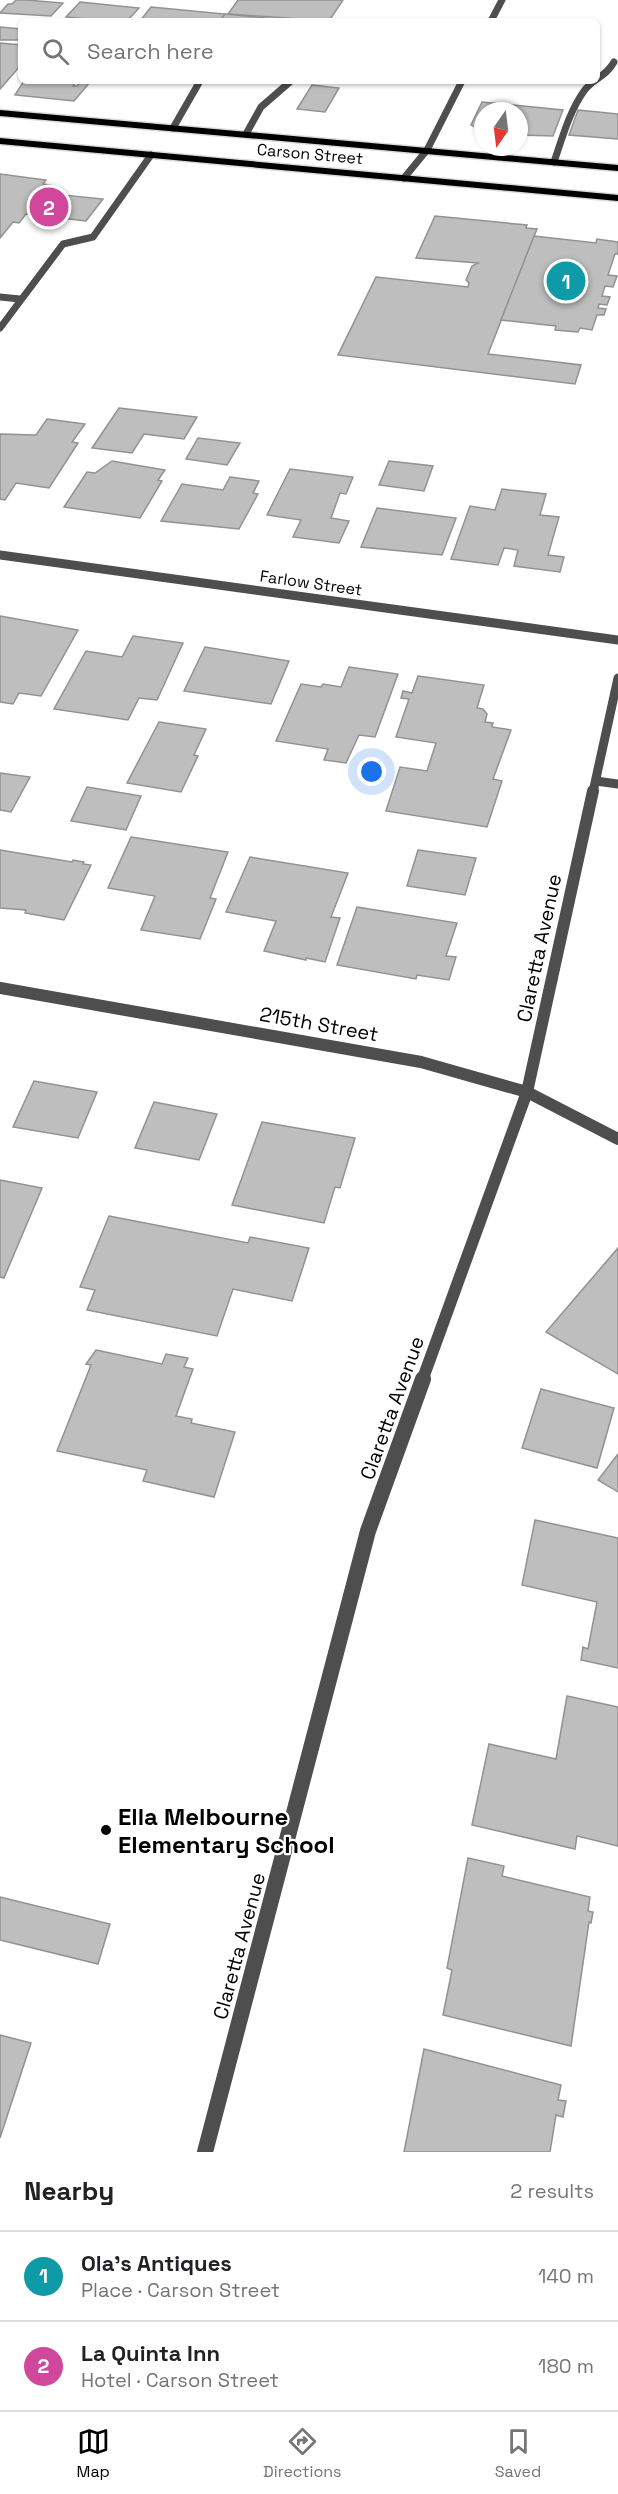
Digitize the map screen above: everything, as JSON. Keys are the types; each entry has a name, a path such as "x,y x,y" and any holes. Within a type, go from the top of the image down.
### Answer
{"main road":[{"name":"Carson Street","path":"0,113 618,168"},
{"name":"Carson Street","path":"0,141 618,198"}],"street":[{"path":"493,18 502,0"},
{"path":"600,80 607,76 614,62"},
{"path":"173,128 198,84"},
{"path":"246,134 261,108 288,84"},
{"path":"404,178 427,150 460,84"},
{"path":"554,162 563,134 586,87 592,84"},
{"path":"0,328 63,244 93,237 152,155"},
{"path":"0,297 20,299"},
{"name":"Farlow Street","path":"0,555 618,640"},
{"name":"Claretta Avenue","path":"205,2152 368,1531 527,1092 618,678"},
{"path":"596,781 618,784"},
{"name":"215th Street","path":"0,988 422,1062 527,1092 618,1139"}],"building":[{"path":"16,0 63,3 51,16 0,13 8,4"},
{"path":"238,0 343,0 331,18 228,14"},
{"path":"80,2 139,8 130,18 66,17"},
{"path":"151,7 225,14 222,18 142,18"},
{"path":"225,14 267,18 222,18"},
{"path":"0,27 18,29 18,40 0,40"},
{"path":"0,43 18,45 18,68 0,89"},
{"path":"22,84 75,84 73,86 77,86 88,84 74,101 15,95"},
{"path":"312,85 339,88 325,112 297,109"},
{"path":"528,107 563,110 553,136 528,135"},
{"path":"578,110 618,114 618,139 569,135"},
{"path":"0,174 46,180 43,184 50,185 43,193 103,199 86,221 26,214 19,223 13,222 0,238"},
{"path":"435,216 527,225 526,228 537,229 488,354 581,365 575,384 338,355 376,277 468,287 469,283 466,280 472,266 478,263 416,258"},
{"path":"534,236 596,243 597,239 618,242 618,254 615,254 608,275 617,276 613,287 605,286 602,296 610,297 607,305 599,304 598,308 606,309 604,315 597,315 592,330 580,328 578,332 555,330 556,326 501,320"},
{"path":"119,408 197,417 184,439 144,434 132,453 92,448"},
{"path":"47,419 85,424 72,442 78,443 49,488 16,483 5,500 0,499 0,434 36,435"},
{"path":"198,438 240,443 227,465 186,459"},
{"path":"112,461 165,470 158,480 162,481 140,518 64,507 87,472 95,473"},
{"path":"389,461 433,466 424,491 379,485"},
{"path":"290,469 353,477 346,494 340,493 331,518 349,521 339,543 293,537 301,520 267,515"},
{"path":"230,477 259,481 253,493 258,494 239,529 161,521 182,484 223,490"},
{"path":"502,489 546,494 540,515 559,517 548,555 564,557 560,572 514,566 518,550 504,548 498,565 451,559 470,506 495,510"},
{"path":"377,508 456,518 442,555 361,547"},
{"path":"0,616 78,630 41,696 19,693 13,704 0,702"},
{"path":"133,636 183,643 157,700 139,698 128,720 54,709 86,651 122,657"},
{"path":"205,647 289,661 271,704 184,691"},
{"path":"349,667 398,674 375,737 359,735 346,763 324,760 328,749 276,741 301,684 341,687"},
{"path":"418,676 484,685 477,708 483,709 487,714 485,722 493,723 492,727 511,730 493,779 502,781 487,827 386,811 400,767 427,771 436,743 396,737 409,699 401,698 403,691 412,693"},
{"path":"159,722 206,729 194,755 198,756 181,792 127,783"},
{"path":"0,773 30,777 11,812 0,810"},
{"path":"87,787 141,796 126,830 71,821"},
{"path":"131,837 228,852 210,898 216,899 200,939 141,930 155,896 108,888"},
{"path":"0,850 72,862 73,860 91,865 64,920 25,913 26,910 0,908"},
{"path":"418,850 476,858 465,895 407,886"},
{"path":"250,857 348,873 331,917 340,918 325,962 264,951 276,921 226,912"},
{"path":"357,907 457,923 446,956 456,957 449,980 417,975 416,979 337,965"},
{"path":"34,1081 97,1092 78,1138 13,1127"},
{"path":"154,1102 217,1114 199,1160 135,1148"},
{"path":"262,1122 355,1138 340,1188 335,1187 324,1223 232,1205"},
{"path":"0,1180 42,1188 4,1278 0,1277"},
{"path":"109,1216 248,1243 250,1237 309,1248 292,1301 233,1289 217,1336 87,1310 95,1290 80,1287"},
{"path":"618,1248 618,1374 546,1332"},
{"path":"96,1350 162,1364 166,1354 188,1358 184,1367 193,1369 176,1416 192,1419 191,1423 235,1432 214,1497 143,1481 147,1470 57,1451 91,1365 86,1364"},
{"path":"541,1389 614,1408 597,1468 522,1448"},
{"path":"618,1454 618,1492 598,1480"},
{"path":"535,1520 618,1538 618,1668 581,1660 583,1647 588,1649 597,1602 522,1585"},
{"path":"567,1696 618,1707 618,1846 577,1836 575,1849 472,1825 489,1744 556,1759"},
{"path":"468,1858 504,1866 502,1876 590,1897 588,1911 593,1912 591,1923 589,1922 571,2046 443,2015 452,1970 447,1968"},
{"path":"0,1897 110,1924 98,1964 0,1940"},
{"path":"0,2035 31,2043 0,2138"},
{"path":"424,2049 561,2085 558,2100 566,2101 563,2117 556,2115 550,2152 404,2152"}],"place":[{"name":"La Quinta Inn","path":"49,207"},
{"name":"Ola's Antiques","path":"566,281"},
{"name":"Ella Melbourne Elementary School","path":"106,1830"}]}
